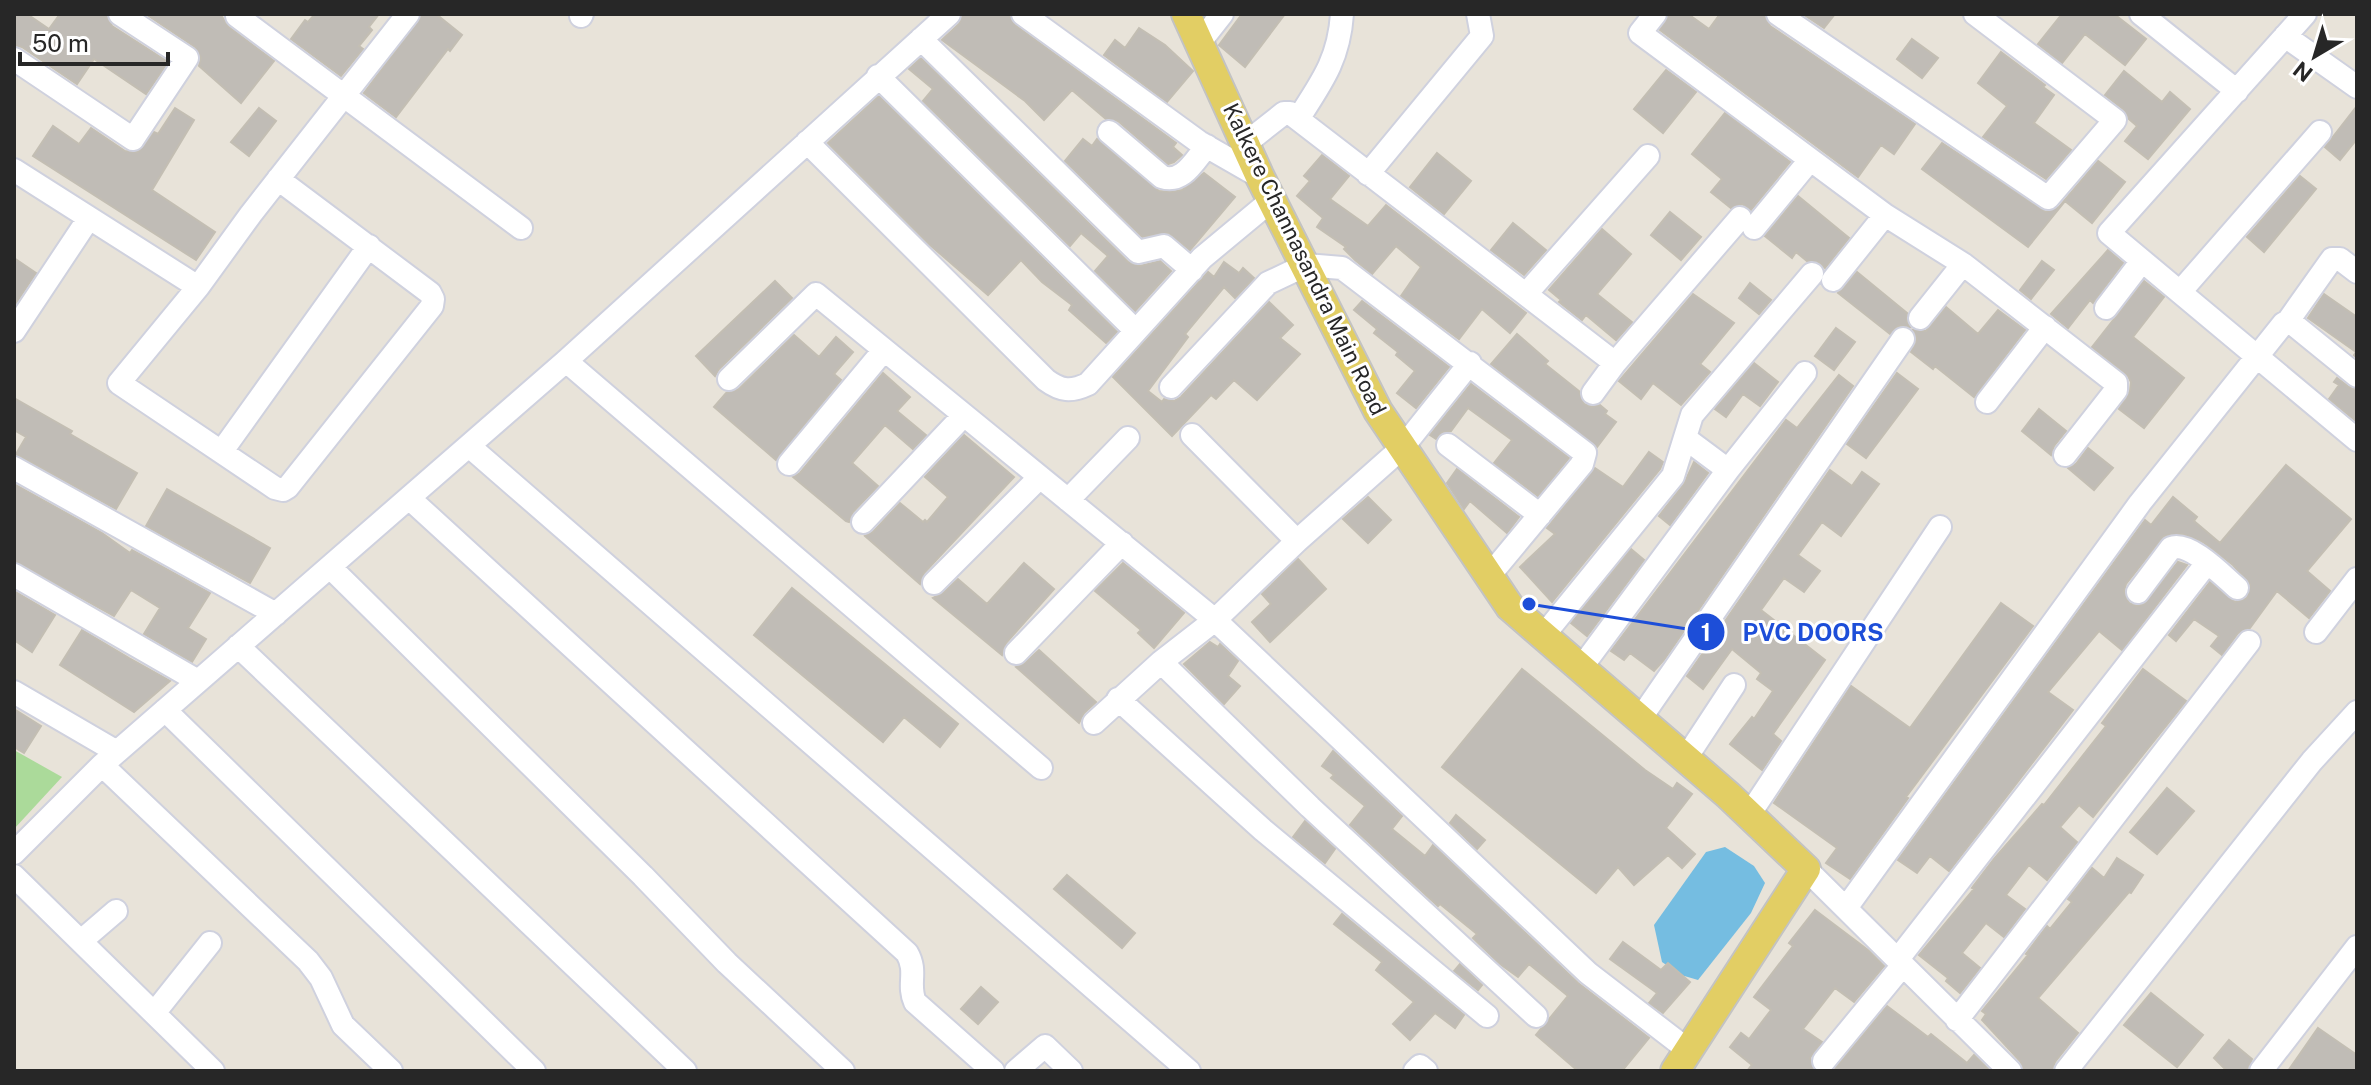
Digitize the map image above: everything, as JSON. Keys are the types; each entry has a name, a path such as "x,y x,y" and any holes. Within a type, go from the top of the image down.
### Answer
{"main road":[{"name":"Kalkere Channasandra Main Road","path":"1186,14 1266,188 1378,411 1510,607 1686,758 1806,869"},
{"path":"1682,1061 1806,869"}],"street":[{"path":"14,59 133,139 187,58 120,14"},
{"path":"278,179 430,293 433,299 432,306 283,490 275,488 119,383 198,287 278,179 408,14"},
{"path":"14,853 110,759 566,361 949,14"},
{"path":"807,142 1046,380 1057,388 1078,389 1088,384 1266,188 1023,14"},
{"path":"1200,42 1222,14"},
{"path":"1298,119 1332,61 1340,41 1342,14"},
{"path":"1368,174 1482,36 1478,14"},
{"path":"1655,14 1640,33 1885,215 1963,264 2116,383 2116,390 2065,455"},
{"path":"1778,14 2048,198 2115,120 1975,14"},
{"path":"2141,14 2237,91"},
{"path":"237,16 521,228"},
{"path":"2357,87 2293,22 2237,91 2109,233 2357,440"},
{"path":"921,39 1138,252 1164,246 1192,270"},
{"path":"878,76 1136,331"},
{"path":"1246,143 1284,113 1290,113 1615,363"},
{"path":"1109,132 1162,177 1171,180 1181,177 1207,146"},
{"path":"2180,292 2320,132"},
{"path":"1526,294 1648,156"},
{"path":"1593,393 1615,363 1810,160"},
{"path":"14,170 198,287"},
{"path":"1543,636 1673,476 1692,415 1885,215"},
{"path":"14,331 89,218"},
{"path":"222,451 369,246"},
{"path":"1846,908 2140,503 2288,321 2332,259 2340,259 2357,272"},
{"path":"2106,308 2142,261"},
{"path":"1920,318 1963,264"},
{"path":"1171,387 1268,283 1306,265 1342,268 1585,453 1582,464 1489,576"},
{"path":"729,379 816,294 1215,620 1682,1061"},
{"path":"2288,321 2357,376"},
{"path":"1987,402 2045,327"},
{"path":"1640,719 1903,339"},
{"path":"789,464 884,350"},
{"path":"566,361 1041,768"},
{"path":"1094,723 1161,662 1215,620 1297,541 1403,447 1470,363"},
{"path":"1581,668 1728,470 1805,373"},
{"path":"863,522 964,415"},
{"path":"1192,435 1297,541"},
{"path":"1068,500 1128,438"},
{"path":"1685,438 1728,470"},
{"path":"1448,445 1540,515"},
{"path":"469,446 1189,1071"},
{"path":"14,468 276,614"},
{"path":"934,583 1040,477"},
{"path":"409,498 907,953 913,964 912,996 915,1002 993,1071"},
{"path":"1749,815 1940,527"},
{"path":"1016,653 1122,543"},
{"path":"2138,592 2171,548 2184,546 2237,588"},
{"path":"1824,1061 2207,563"},
{"path":"331,568 727,963 843,1071"},
{"path":"14,575 198,681"},
{"path":"2316,632 2357,579"},
{"path":"1957,1020 2249,642"},
{"path":"238,646 685,1071"},
{"path":"1161,662 1310,807 1536,1016"},
{"path":"1686,758 1734,685"},
{"path":"14,692 110,759 308,961 321,978 343,1025 391,1071"},
{"path":"1118,699 1263,830 1487,1016"},
{"path":"165,710 534,1071"},
{"path":"2066,1071 2312,761 2357,712"},
{"path":"1806,869 2010,1071"},
{"path":"14,876 213,1071"},
{"path":"81,941 116,911"},
{"path":"155,1012 210,943"},
{"path":"2261,1071 2357,947"},
{"path":"1016,1071 1045,1046 1071,1071"},
{"path":"1415,1071 1420,1066 1426,1071"}],"green space":[{"path":"14,750 62,777 14,829"}],"water":[{"path":"1725,847 1754,866 1765,883 1751,913 1698,980 1681,975 1662,962 1654,925 1706,852"}],"building":[{"path":"14,14 27,14 49,29 60,14 106,14 112,26 168,62 146,94 94,59 77,84 22,47 14,45"},
{"path":"146,14 220,14 229,27 274,61 241,103 199,66 201,58 195,47"},
{"path":"315,14 379,14 369,27 372,30 359,46 363,49 341,76 291,39 305,20 308,22"},
{"path":"423,14 436,14 462,35 396,117 364,93"},
{"path":"963,14 1009,14 1015,25 1176,143 1173,147 1182,155 1168,164 1118,121 1106,119 1072,90 1044,120 1025,101 942,40 959,24"},
{"path":"1242,14 1285,14 1245,67 1219,45"},
{"path":"1669,14 1688,14 1709,29 1720,14 1764,14 1770,26 1915,124 1894,154 1881,145 1858,177 1660,30"},
{"path":"1803,14 1835,14 1824,28"},
{"path":"2062,14 2114,14 2146,39 2125,65 2085,34 2062,63 2038,44"},
{"path":"1139,28 1165,45 1193,71 1167,102 1104,55 1115,40 1125,48"},
{"path":"1912,39 1938,58 1922,78 1897,59"},
{"path":"2001,52 2054,95 2034,123 2071,150 2046,179 1983,137 2007,106 1978,83"},
{"path":"921,58 1128,262 1140,266 1160,261 1171,271 1135,311 1095,271 1108,256 1081,233 1070,246 923,101 933,89 909,69"},
{"path":"1666,70 1696,92 1663,133 1634,109"},
{"path":"2124,71 2162,102 2170,92 2190,109 2148,159 2125,141 2137,126 2123,109 2105,95"},
{"path":"879,96 1117,332 1106,343 1069,310 1072,305 1042,282 1021,260 988,295 930,245 828,143"},
{"path":"2357,106 2357,139 2340,160 2325,147"},
{"path":"175,108 194,120 152,190 215,232 196,260 33,156 53,126 79,144 91,128 125,151 138,152 154,132 158,134"},
{"path":"259,108 276,121 249,156 231,142"},
{"path":"1725,113 1790,162 1751,210 1742,204 1731,208 1711,192 1722,179 1692,154"},
{"path":"1083,139 1092,146 1097,139 1159,191 1182,190 1204,173 1235,197 1190,250 1168,233 1142,237 1065,161"},
{"path":"1942,143 2046,212 2059,207 2098,161 2125,182 2092,223 2065,201 2028,247 1922,169"},
{"path":"1437,153 1471,181 1444,214 1410,187"},
{"path":"1322,155 1349,176 1330,199 1368,226 1386,205 1526,313 1510,333 1482,309 1459,339 1401,296 1421,267 1396,246 1372,274 1344,249 1346,247 1317,227 1323,218 1297,196 1310,181 1304,176"},
{"path":"2300,176 2316,189 2264,252 2247,237"},
{"path":"1798,196 1849,238 1825,268 1820,263 1807,261 1796,252 1792,258 1765,236"},
{"path":"1670,212 1701,237 1681,260 1651,235"},
{"path":"1513,223 1546,250 1524,275 1491,250"},
{"path":"1602,229 1631,254 1597,294 1632,322 1616,340 1586,315 1582,320 1549,290"},
{"path":"2108,250 2123,263 2093,303 2090,300 2068,328 2051,314"},
{"path":"14,258 36,273 14,306"},
{"path":"2042,261 2054,270 2031,299 2020,290"},
{"path":"1224,262 1239,273 1243,268 1254,278 1235,298 1224,287 1185,334 1188,337 1148,391 1162,402 1181,397 1269,302 1293,325 1280,338 1300,354 1257,400 1234,380 1216,399 1211,395 1172,436 1113,377 1208,272 1214,277"},
{"path":"1857,272 1907,313 1910,327 1898,326 1890,334 1838,293"},
{"path":"775,281 792,298 715,376 696,356"},
{"path":"2144,281 2164,297 2133,337 2184,378 2144,428 2119,409 2130,391 2128,376 2092,347"},
{"path":"1750,283 1771,300 1759,314 1739,298"},
{"path":"1693,294 1734,323 1700,364 1710,372 1681,405 1653,383 1641,399 1619,381"},
{"path":"2324,294 2357,317 2357,358 2354,355 2356,352 2308,318"},
{"path":"1362,301 1449,367 1416,408 1397,393 1415,371 1374,333 1377,329 1354,310"},
{"path":"1946,307 1978,334 1998,310 2025,330 1974,397 1935,366 1933,369 1911,352 1917,339 1913,330 1926,331"},
{"path":"1836,328 1855,342 1834,370 1815,356"},
{"path":"1517,334 1548,361 1545,364 1579,391 1584,404 1592,407 1600,405 1607,411 1605,414 1616,422 1597,447 1491,364"},
{"path":"794,335 819,357 836,337 853,352 834,374 841,380 776,460 714,407 726,393 739,389"},
{"path":"1754,363 1778,382 1760,406 1743,394 1726,417 1715,409"},
{"path":"883,373 910,397 897,411 926,435 913,449 885,425 852,463 878,486 853,512 849,522 793,477 800,473"},
{"path":"1897,373 1918,389 1866,458 1847,444"},
{"path":"1839,375 1853,386 1664,660 1654,671 1630,653 1624,660 1611,651 1786,420 1797,428"},
{"path":"2337,378 2357,390 2357,422 2329,399 2339,385 2334,382"},
{"path":"1471,384 1569,458 1538,496 1494,463 1512,440 1468,408 1451,431 1442,432 1436,439 1430,435"},
{"path":"14,398 137,473 116,509 16,454 26,437 14,430"},
{"path":"2039,409 2066,431 2051,455 2022,431"},
{"path":"964,435 1014,477 924,573 920,584 865,536 873,532 900,503 927,522 948,497 925,477"},
{"path":"2088,448 2113,468 2094,490 2068,468 2076,464"},
{"path":"1649,452 1663,462 1660,469 1552,602 1520,567 1555,534 1547,528 1595,468 1623,487"},
{"path":"1694,462 1708,473 1670,525 1659,516 1684,484"},
{"path":"2286,465 2351,519 2307,571 2330,591 2309,618 2277,591 2250,628 2238,633 2222,655 2211,646 2219,636 2194,619 2176,641 2169,635 2210,582 2235,602 2247,598 2250,584 2233,565 2203,542 2182,534 2164,536 2126,584 2124,591 2129,603 2137,606 2144,604 2178,562 2187,565 2122,650 2099,631 2048,692 2073,710 1949,871 1930,856 1917,873 1898,860 2145,520 2151,525 2173,497 2197,517 2194,521 2220,543"},
{"path":"1457,469 1519,517 1507,533 1470,501 1464,509 1447,483"},
{"path":"1830,470 1852,486 1862,472 1879,484 1841,536 1822,522 1798,555 1820,571 1804,592 1784,578 1761,610 1825,660 1773,734 1781,741 1762,770 1730,744 1752,717 1754,719 1773,691 1757,679 1761,673 1732,649 1703,689 1687,676"},
{"path":"14,484 102,533 130,553 132,550 210,593 188,628 206,639 192,662 144,634 160,608 131,590 114,616 14,561"},
{"path":"167,489 270,548 250,583 146,526"},
{"path":"1368,497 1391,520 1368,543 1343,519"},
{"path":"1631,549 1644,560 1587,636 1571,623"},
{"path":"1298,559 1326,589 1270,642 1252,622 1271,604 1262,594"},
{"path":"1024,563 1054,589 1006,643 1002,655 933,598 958,579 987,604"},
{"path":"1123,563 1184,613 1154,648 1138,633 1141,630 1095,591"},
{"path":"792,588 958,724 940,747 904,717 883,742 754,635"},
{"path":"14,591 55,615 32,652 14,640"},
{"path":"2001,603 2033,626 1906,797 1850,879 1826,863 1837,848 1774,803 1851,686 1910,728"},
{"path":"82,630 170,681 134,712 60,665"},
{"path":"1210,642 1218,647 1220,644 1238,661 1228,676 1240,686 1224,704 1184,664"},
{"path":"1039,650 1096,702 1084,713 1079,723 1016,667"},
{"path":"1522,669 1645,770 1673,789 1677,783 1692,794 1666,828 1695,854 1682,868 1668,855 1634,885 1618,867 1596,893 1442,767"},
{"path":"2143,669 2186,701 2093,817 2079,805 2060,827 2077,842 2047,880 2029,865 2006,895 2025,909 2004,937 1986,923 1962,953 1980,968 1960,993 1946,981 1948,978 1919,955 1974,889 1994,859 2044,805 2106,726 2102,723"},
{"path":"14,709 41,726 24,753 14,747"},
{"path":"1333,751 1402,816 1392,829 1425,856 1433,845 1578,983 1649,1038 1622,1071 1578,1071 1536,1035 1568,996 1529,964 1518,977 1500,964 1473,938 1477,934 1440,904 1438,906 1350,825 1365,806 1331,778 1334,775 1322,766"},
{"path":"2167,788 2194,811 2157,854 2130,832"},
{"path":"1456,815 1485,840 1477,849 1450,823"},
{"path":"1305,821 1335,849 1325,863 1293,837"},
{"path":"2117,858 2143,875 2131,893 2038,998 2078,1033 2055,1062 2052,1071 2024,1071 2020,1061 1982,1020 1986,1014 1982,1011 2028,955 2047,926 2050,929 2072,902 2068,899 2092,868 2104,878"},
{"path":"1067,875 1135,933 1122,948 1054,889"},
{"path":"1815,910 1884,966 1854,1002 1835,988 1803,1029 1822,1042 1810,1058 1814,1071 1747,1071 1752,1065 1730,1047 1741,1033 1749,1039 1771,1010 1754,997 1793,946 1789,943"},
{"path":"1342,914 1464,1015 1455,1028 1435,1013 1410,1040 1393,1024 1414,1002 1376,970 1382,962 1334,924"},
{"path":"1623,942 1661,970 1668,963 1690,982 1663,1013 1649,1003 1657,993 1610,959"},
{"path":"1460,964 1482,985 1478,990 1454,971"},
{"path":"981,987 998,1002 978,1024 961,1009"},
{"path":"2151,993 2203,1035 2177,1067 2124,1025"},
{"path":"1887,1006 1928,1037 1931,1034 1967,1063 1974,1055 1990,1071 1833,1071"},
{"path":"2318,1028 2357,1055 2357,1071 2288,1071"},
{"path":"2229,1040 2252,1059 2247,1071 2227,1071 2214,1058"}],"place":[{"name":"PVC DOORS","path":"1529,604"}]}
